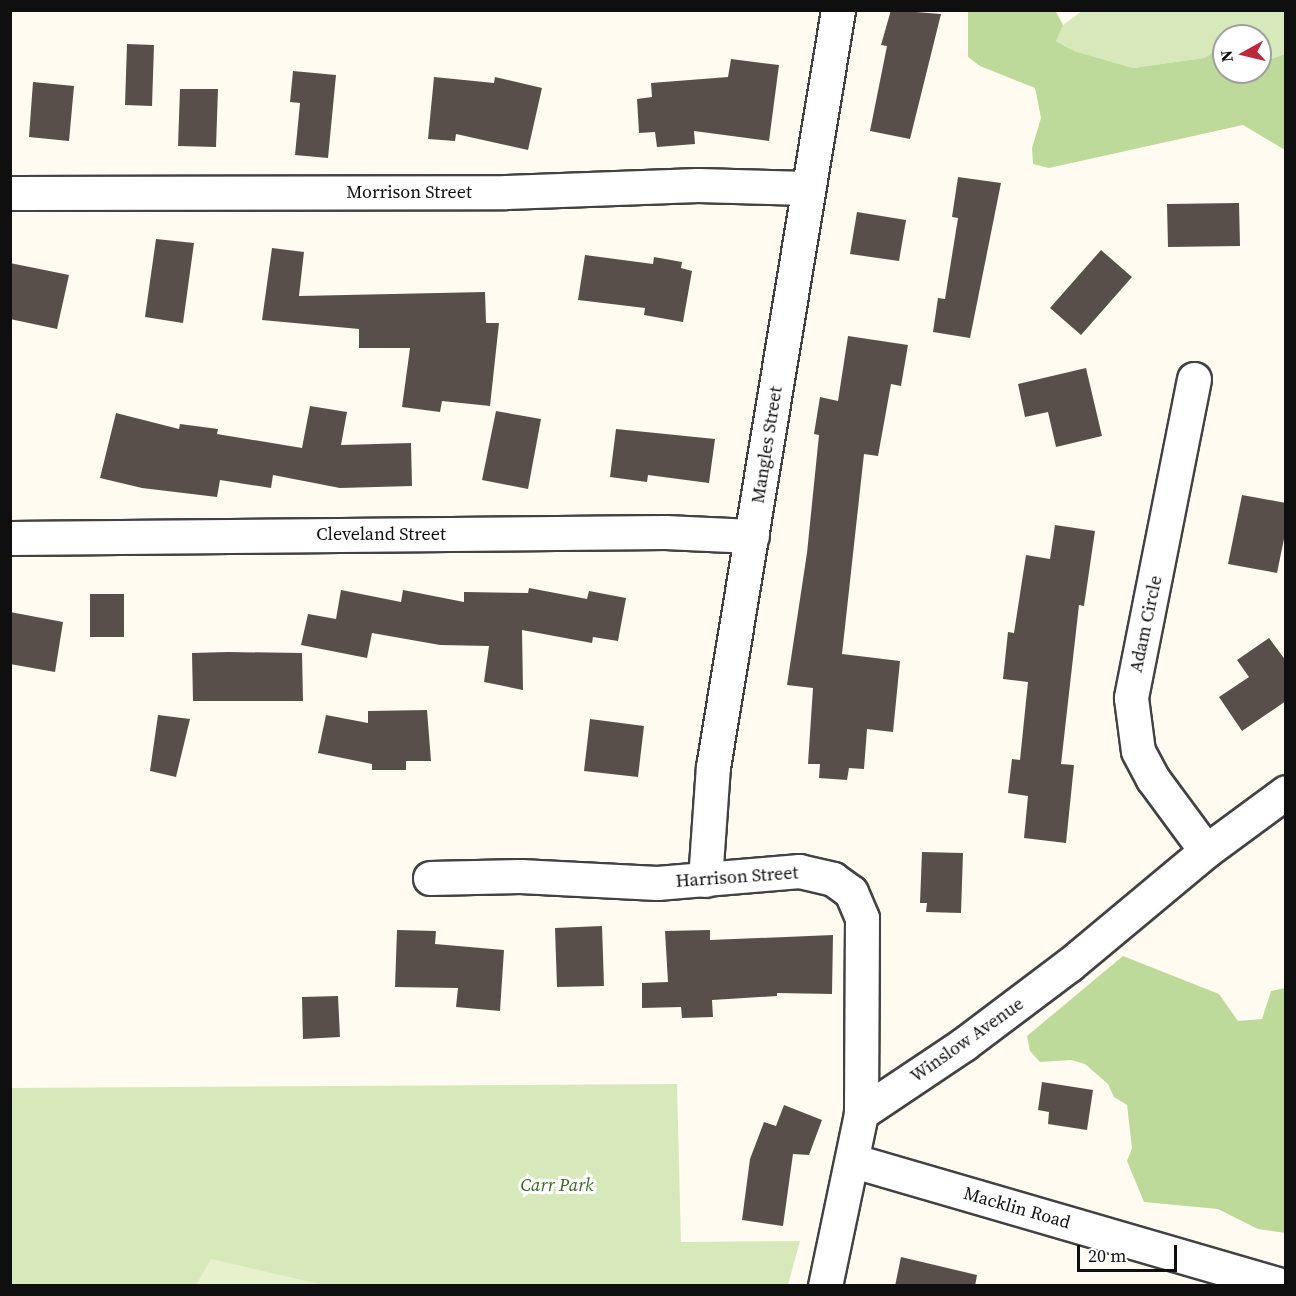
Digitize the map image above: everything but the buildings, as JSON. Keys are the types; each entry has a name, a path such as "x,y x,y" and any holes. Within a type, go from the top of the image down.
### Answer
{"street":[{"name":"Mangles Street","path":"705,880 713,767 752,536 806,188 838,10"},
{"name":"Morrison Street","path":"10,193 506,192 698,185 806,188"},
{"name":"Adam Circle","path":"1194,379 1131,705 1135,740 1145,766 1206,851"},
{"name":"Cleveland Street","path":"10,538 665,532 752,536"},
{"name":"Winslow Avenue","path":"861,1113 964,1044 1069,965 1206,851 1286,792"},
{"name":"Harrison Street","path":"430,878 520,876 646,883 799,872 832,879 851,892 860,906 862,930 861,1113"},
{"path":"825,1286 854,1161 861,1113"},
{"name":"Macklin Road","path":"854,1161 1283,1286"}],"green space":[{"path":"1055,10 1063,25 1056,41 1074,51 1133,68 1204,58 1212,53 1212,84 1272,84 1272,58 1285,54 1285,150 1243,125 1049,168 1033,164 1032,148 1041,118 1035,88 980,66 968,57 968,11"},
{"path":"1082,11 1285,11 1285,54 1272,58 1272,24 1212,24 1212,54 1204,58 1133,68 1074,51 1055,40 1063,25"},
{"path":"1123,956 1219,994 1238,1021 1262,1019 1271,991 1285,988 1285,1233 1258,1229 1218,1209 1144,1202 1127,1161 1132,1148 1127,1105 1114,1097 1108,1084 1085,1064 1071,1060 1040,1062 1030,1051 1027,1036"},
{"name":"Carr Park","path":"677,1084 681,1242 800,1241 788,1285 11,1285 10,1088"},
{"path":"211,1259 324,1285 196,1285"}]}
